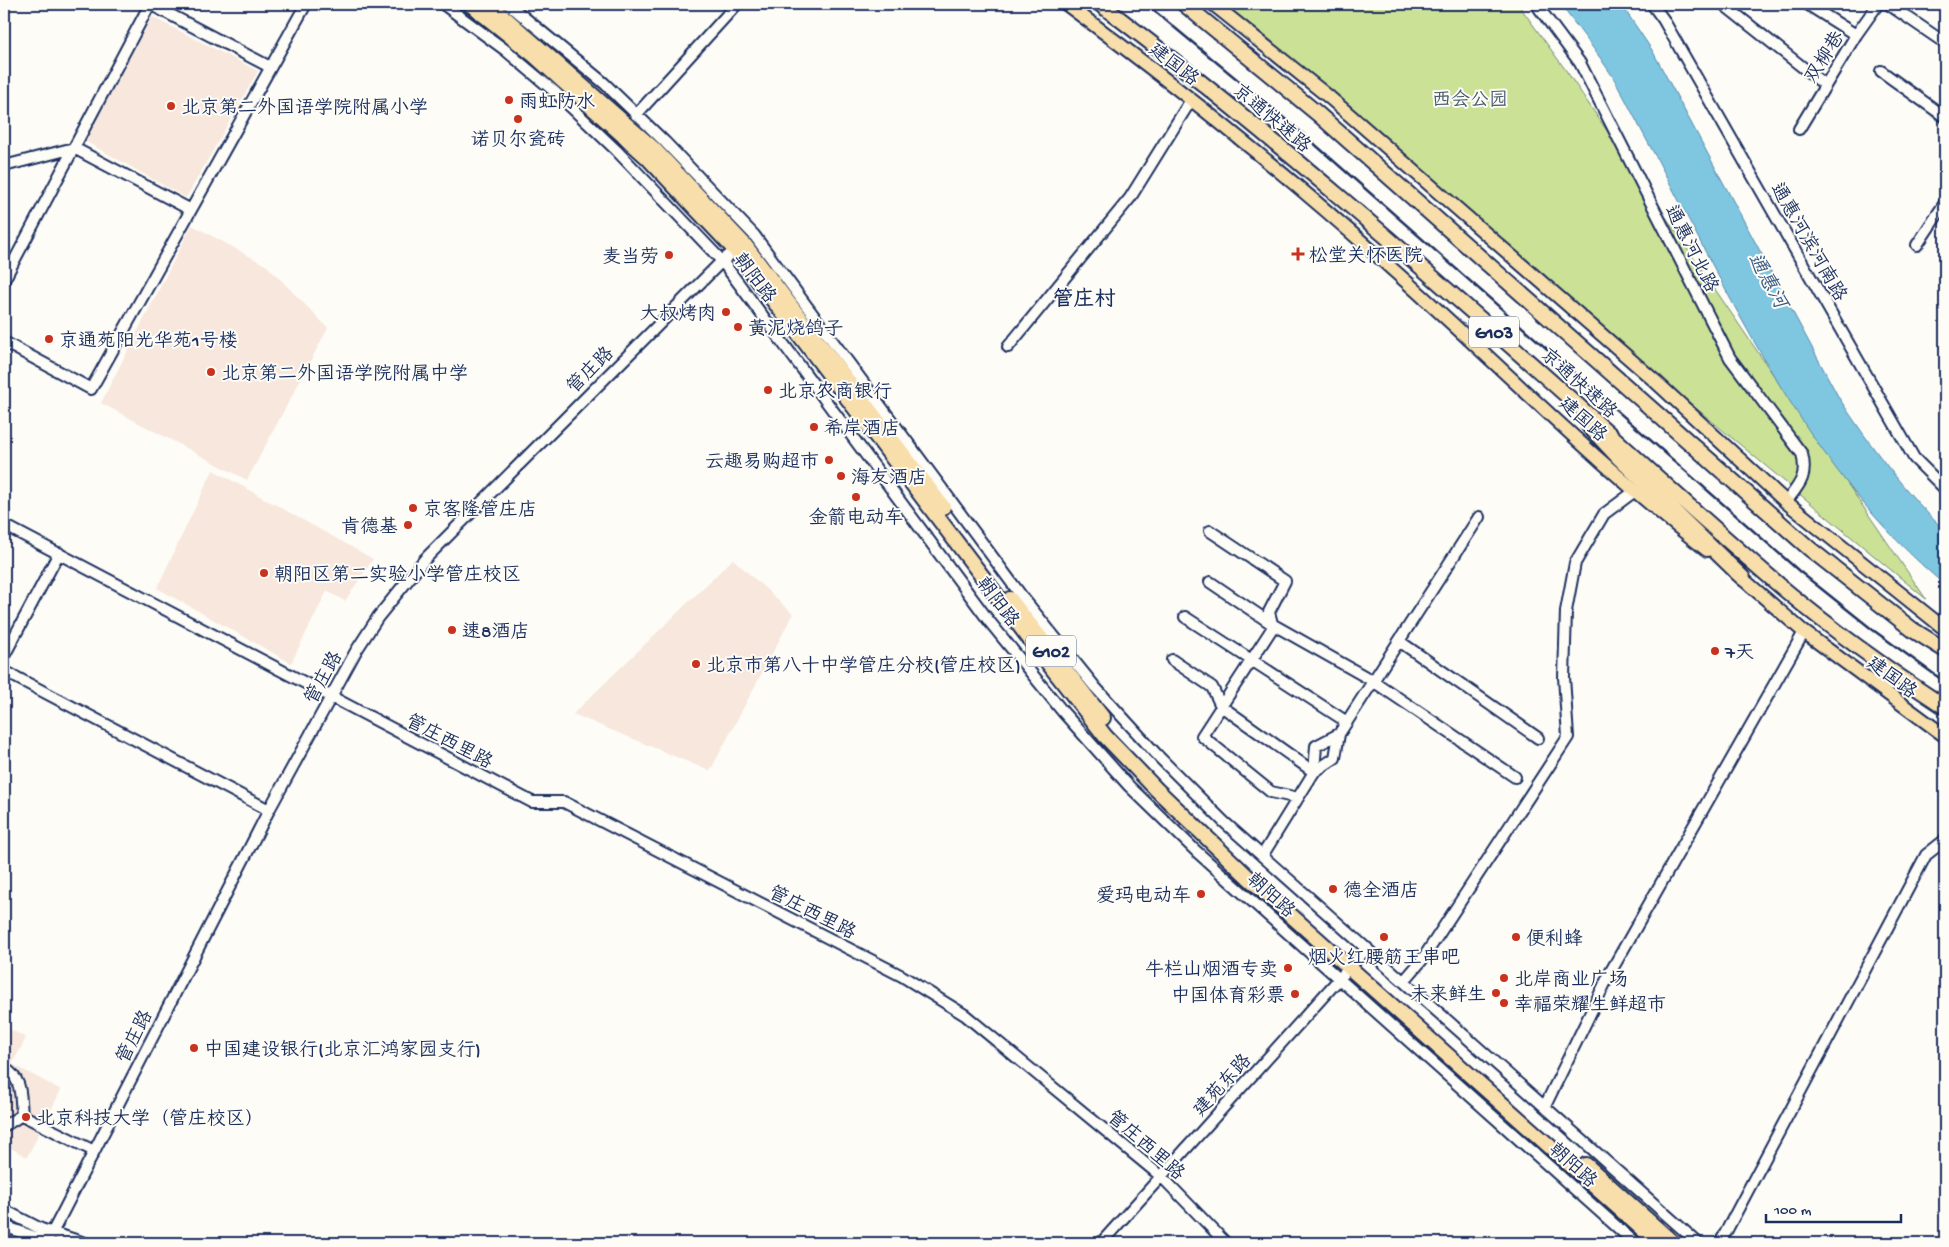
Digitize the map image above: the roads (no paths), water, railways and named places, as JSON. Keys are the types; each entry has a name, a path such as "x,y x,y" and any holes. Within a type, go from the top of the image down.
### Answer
{"highway":[{"name":"朝阳路","path":"470,4 534,55 744,243"},
{"name":"朝阳路","path":"490,4 654,149 744,243 1001,587 1112,730 1213,833 1658,1243"},
{"name":"京通快速路","path":"1100,4 1166,53 1288,153 1530,363 1786,591 1884,666 1945,707"},
{"name":"京通快速路","path":"1184,4 1325,120 1810,549 1913,630 1945,650"},
{"path":"1530,363 1619,458 1743,578"},
{"name":"朝阳路","path":"1353,963 1673,1243"}],"main road":[{"name":"建国路","path":"1066,4 1276,167 1392,268 1635,491 1743,578 1804,632 1945,736"},
{"path":"1213,4 1329,97 1655,381 1786,502 1945,629"}],"street":[{"path":"4,280 150,4 270,67"},
{"path":"4,342 91,389 306,4"},
{"name":"朝阳路","path":"443,4 504,49 555,92 616,150 722,261 989,621 1062,712 1129,786 1197,852 1635,1243"},
{"name":"朝阳路","path":"508,4 604,84 636,115 744,243 1095,687 1158,757 1224,822 1698,1243"},
{"path":"636,115 737,4"},
{"name":"通惠河北路","path":"1536,4 1580,62 1730,358 1802,454 1805,467 1803,478 1786,502"},
{"name":"通惠河滨河南路","path":"1652,4 1663,19 1914,458 1945,489"},
{"path":"1723,4 1825,85"},
{"path":"1807,4 1856,35"},
{"name":"双柳巷","path":"1799,129 1856,35 1878,4"},
{"path":"1888,4 1945,43"},
{"path":"1881,71 1945,117"},
{"path":"1008,348 1130,198 1191,100"},
{"path":"4,166 74,148 190,210"},
{"path":"1916,245 1945,203"},
{"name":"管庄路","path":"48,1241 269,810 331,697 378,617 425,559 722,261 744,243"},
{"path":"1404,981 1422,960 1568,737 1564,677 1566,611 1575,563 1604,514 1635,491"},
{"path":"1262,856 1314,772 1335,758 1339,734 1479,517"},
{"name":"管庄西里路","path":"4,525 532,802 564,802 902,976 965,1015 1161,1177 1226,1243"},
{"path":"1210,531 1285,581 1270,612 1273,627 1202,736 1271,792 1298,798"},
{"path":"4,656 59,553"},
{"path":"1210,582 1272,624 1373,682 1515,777"},
{"path":"1185,616 1347,722"},
{"path":"1545,1106 1612,972 1804,632"},
{"path":"1399,641 1538,738"},
{"path":"1172,660 1212,687 1221,706 1314,772"},
{"path":"4,672 269,810"},
{"path":"1314,772 1316,746 1339,734"},
{"path":"1720,1243 1926,855 1945,840"},
{"name":"建苑东路","path":"1101,1243 1367,948"},
{"path":"4,1068 19,1083 22,1114"},
{"path":"22,1114 94,1151"},
{"path":"4,1126 22,1114"},
{"path":"4,1210 48,1241"},
{"path":"4,1226 48,1241 85,1243"}],"water":[{"name":"通惠河","path":"1560,4 1621,4 1652,50 1839,398 1889,468 1945,531 1945,585 1897,541 1855,493 1816,441 1780,386 1747,330 1613,77"}],"railway":[{"path":"1146,4 1302,133 1799,571 1873,630 1945,682"}],"place":[{"name":"雨虹防水","path":"509,100"},
{"name":"北京第二外国语学院附属小学","path":"171,106"},
{"name":"诺贝尔瓷砖","path":"518,119"},
{"name":"松堂关怀医院","path":"1298,254"},
{"name":"麦当劳","path":"669,255"},
{"name":"大叔烤肉","path":"726,312"},
{"name":"黄泥烧鸽子","path":"738,327"},
{"name":"京通苑阳光华苑1号楼","path":"49,339"},
{"name":"北京第二外国语学院附属中学","path":"211,372"},
{"name":"北京农商银行","path":"768,390"},
{"name":"希岸酒店","path":"814,427"},
{"name":"云趣易购超市","path":"829,460"},
{"name":"海友酒店","path":"841,476"},
{"name":"金箭电动车","path":"856,497"},
{"name":"京客隆管庄店","path":"413,508"},
{"name":"肯德基","path":"408,525"},
{"name":"朝阳区第二实验小学管庄校区","path":"264,573"},
{"name":"速8酒店","path":"452,630"},
{"name":"7天","path":"1715,651"},
{"name":"北京市第八十中学管庄分校(管庄校区)","path":"696,664"},
{"name":"德全酒店","path":"1333,889"},
{"name":"爱玛电动车","path":"1201,894"},
{"name":"烟火红腰筋王串吧","path":"1384,937"},
{"name":"便利蜂","path":"1516,937"},
{"name":"牛栏山烟酒专卖","path":"1288,968"},
{"name":"北岸商业广场","path":"1504,978"},
{"name":"未来鲜生","path":"1496,993"},
{"name":"中国体育彩票","path":"1295,994"},
{"name":"幸福荣耀生鲜超市","path":"1504,1003"},
{"name":"中国建设银行(北京汇鸿家园支行)","path":"194,1048"},
{"name":"北京科技大学（管庄校区）","path":"26,1117"}],"district":[{"name":"管庄村","path":"1084,298"}],"park label":[{"name":"西会公园","path":"1470,98"}]}
